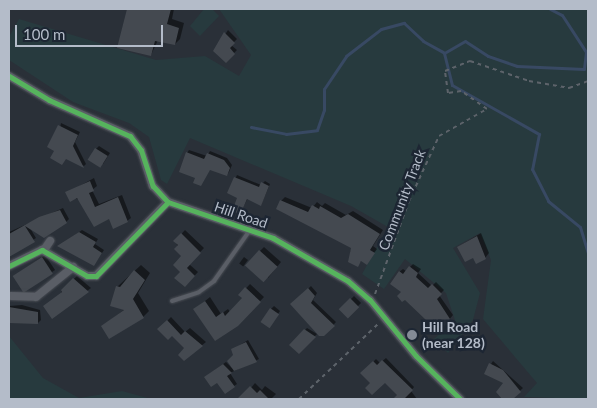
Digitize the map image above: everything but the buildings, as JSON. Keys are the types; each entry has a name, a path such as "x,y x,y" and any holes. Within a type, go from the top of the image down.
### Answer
{"street":[{"path":"9,76 49,100 130,136 141,150 153,186 168,202 101,273 89,277 44,250 33,252 9,266"},
{"name":"Hill Road","path":"168,202 250,230 311,258 348,281 370,300 416,356 460,399"},
{"path":"44,250 50,241"},
{"path":"12,296 36,297 73,268"}],"lane":[{"path":"172,302 199,292 214,281 250,230"}],"path":[{"path":"299,399 384,318"}],"green space":[{"path":"204,9 212,9 219,16 200,36 190,26"},
{"path":"219,9 588,9 588,399 524,397 537,383 483,319 491,260 480,233 453,248 480,293 473,320 448,353 434,339 455,320 446,293 405,259 384,289 362,274 388,227 351,206 190,138 167,184 161,180 149,137 129,123 73,102 9,60 9,37 19,19 156,60 205,56 239,76 251,55"},
{"path":"9,336 43,378 79,398 122,391 151,399 9,399"}],"waterway":[{"path":"550,9 562,15 586,52 584,69 517,66 488,56 465,41 444,53 452,85 539,134 532,169 548,201 580,227 588,253"},
{"path":"251,127 286,134 317,130 324,110 324,89 346,56 381,29 404,23 423,41 443,52"}],"cycle path":[{"path":"9,76 49,100 130,136 141,150 153,186 168,202 273,238 348,281 370,300 416,356 460,399"},
{"path":"9,266 42,250 87,276 96,276 168,202"}],"place":[{"name":"Hill Road (near 128)","path":"412,335"}]}
